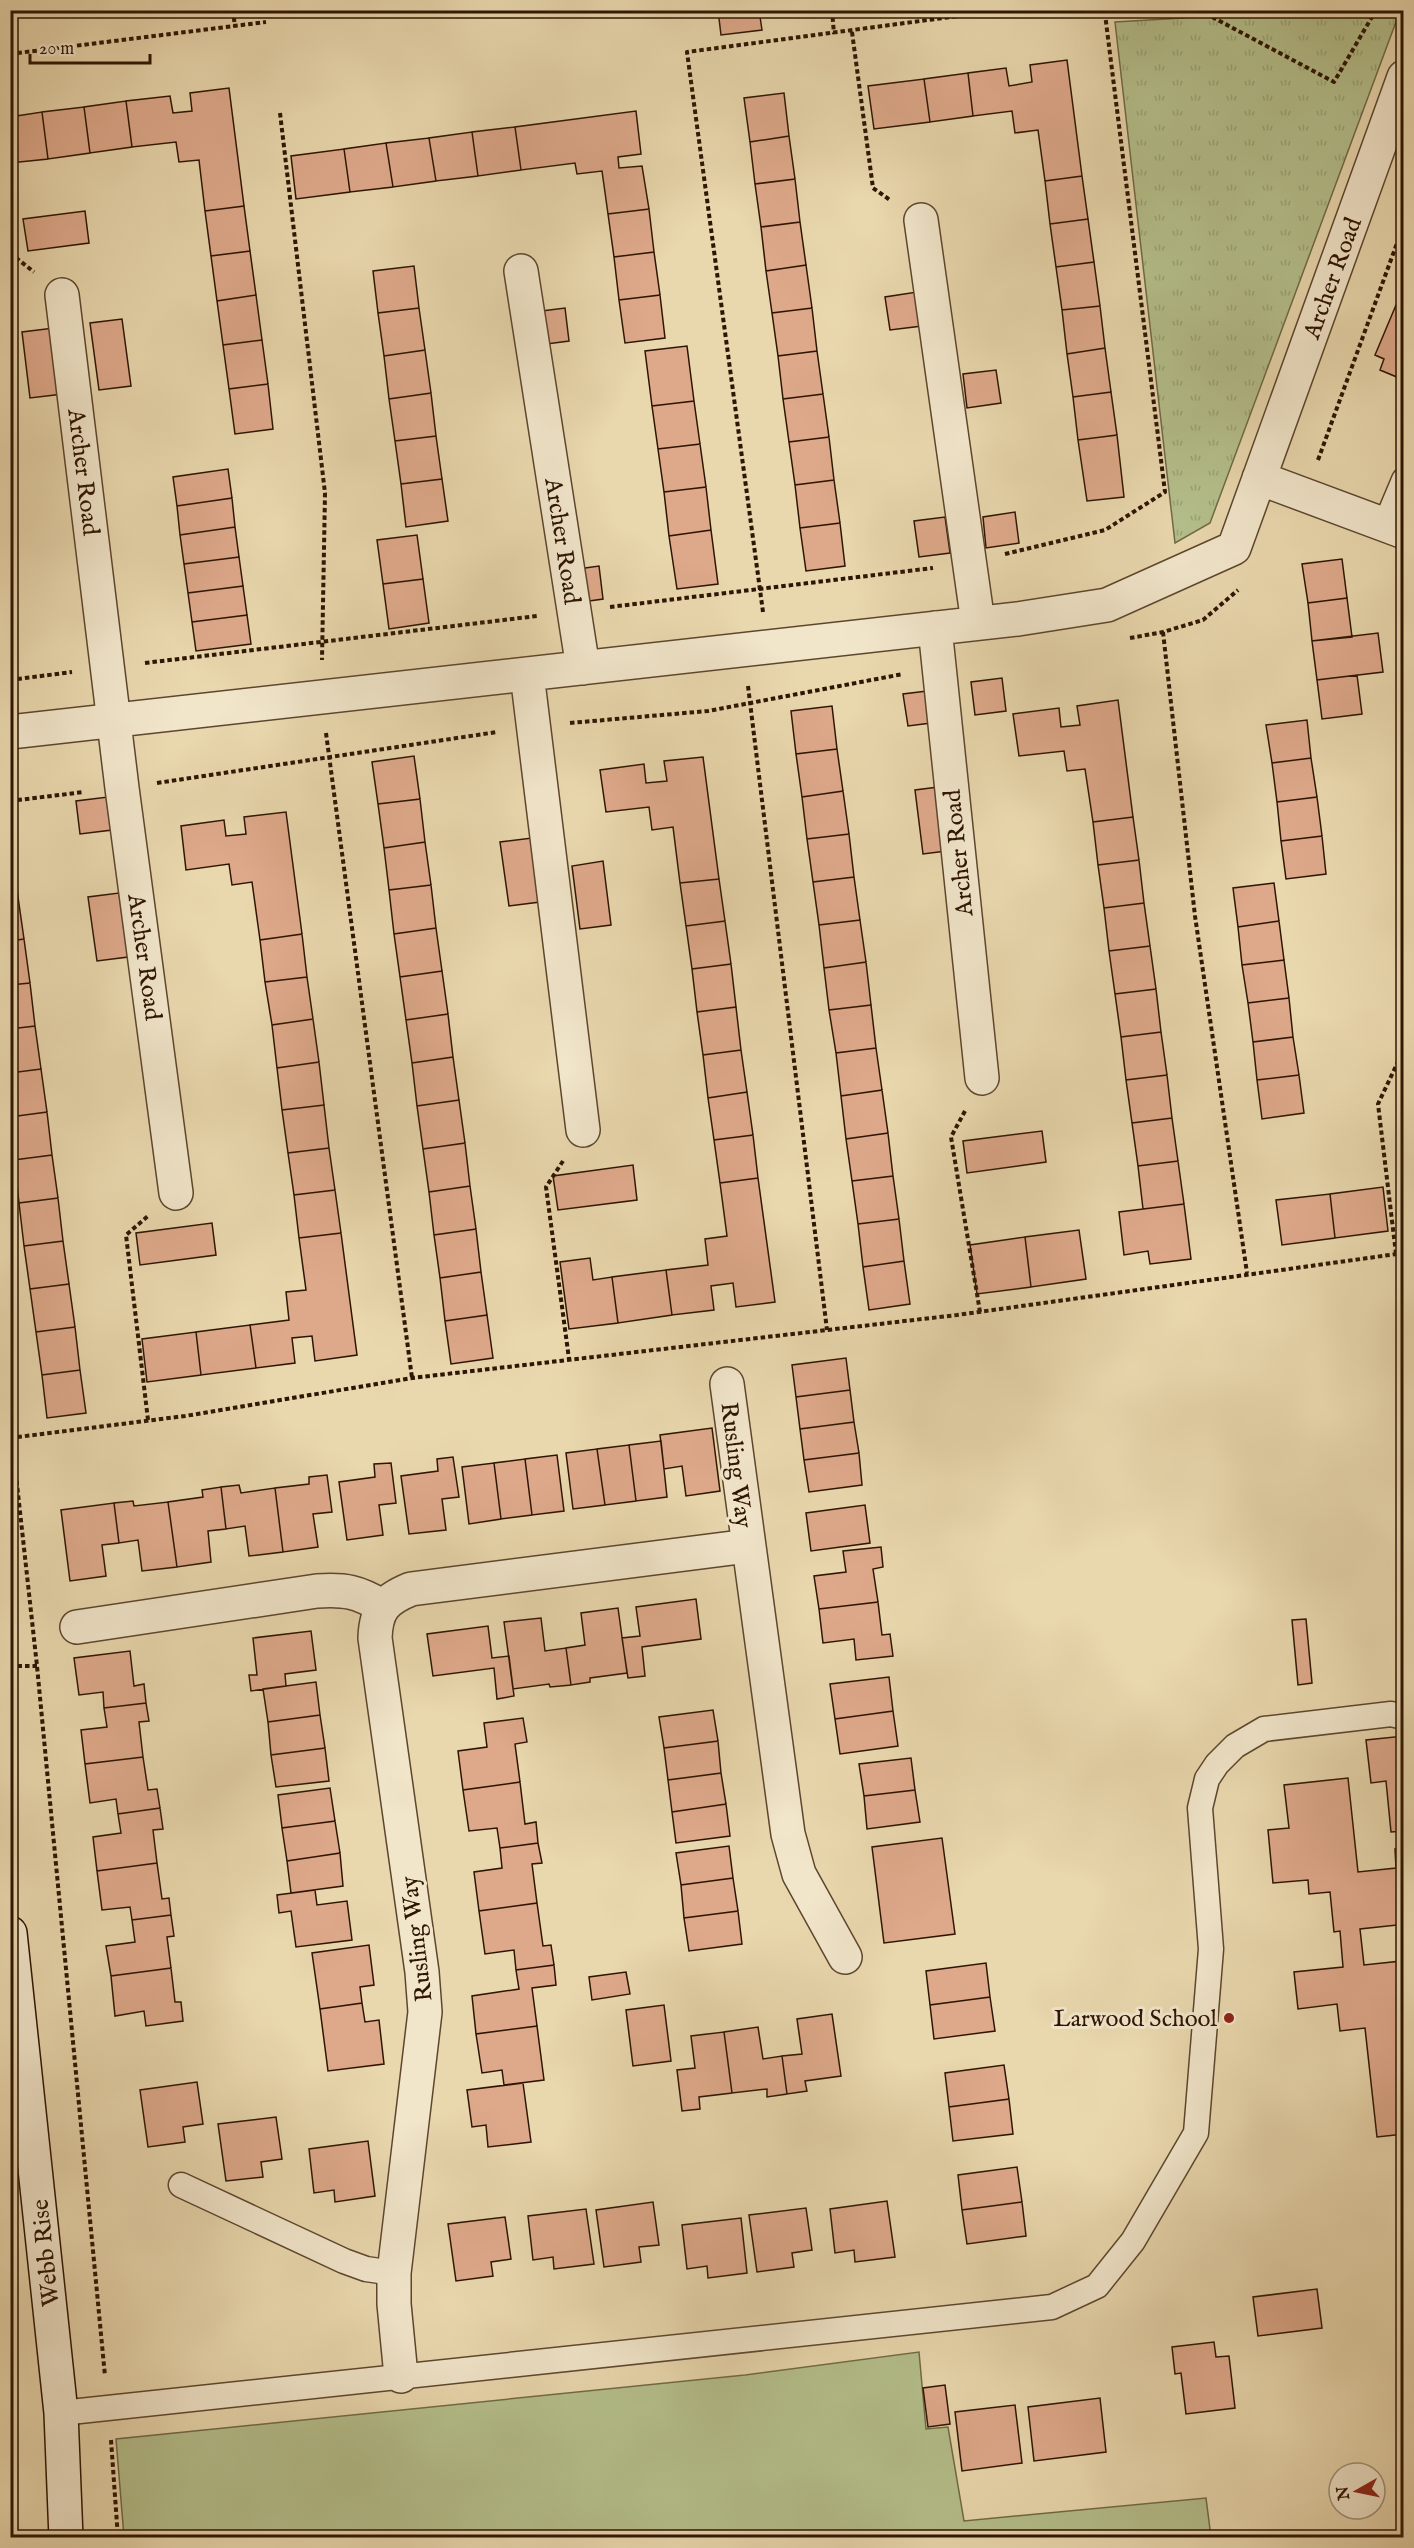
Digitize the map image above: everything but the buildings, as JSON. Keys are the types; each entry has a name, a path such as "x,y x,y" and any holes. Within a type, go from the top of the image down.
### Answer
{"street":[{"name":"Archer Road","path":"10,732 978,623 1107,605 1234,548 1404,77"},
{"path":"921,220 978,623"},
{"name":"Archer Road","path":"521,272 583,668"},
{"name":"Archer Road","path":"62,295 116,720 122,788 176,1193"},
{"path":"1259,478 1394,528"},
{"name":"Archer Road","path":"934,628 982,1078"},
{"path":"527,674 583,1130"},
{"name":"Rusling Way","path":"727,1384 792,1854 799,1874 845,1958"},
{"name":"Rusling Way","path":"401,2376 394,2304 394,2273 425,2012 422,1972 375,1638 376,1622 382,1606 397,1594 411,1589 748,1546"},
{"path":"77,1627 317,1591 344,1590 363,1595 382,1606"},
{"name":"Webb Rise","path":"10,1933 61,2413 66,2538"}],"lane":[{"path":"1394,528 1404,480"},
{"path":"61,2413 1052,2307 1097,2286 1133,2241 1196,2133 1211,1949 1200,1808 1207,1779 1217,1764 1235,1746 1264,1729 1391,1714 1404,1717"},
{"path":"181,2185 344,2261 366,2269 394,2273"}],"path":[{"path":"233,10 236,27"},
{"path":"832,10 834,34"},
{"path":"827,1330 755,648 760,588 687,52 852,32 1004,10"},
{"path":"10,680 970,563 1106,530 1165,492 1104,13 1138,10"},
{"path":"1199,10 1334,82 1376,10"},
{"path":"10,54 266,22"},
{"path":"852,32 873,188 921,220"},
{"path":"280,113 325,493 321,697 412,1378"},
{"path":"1164,632 1195,916 1248,1273"},
{"path":"1396,1254 1378,1104 1404,1049"},
{"path":"980,1312 951,1137 982,1078"},
{"path":"569,1359 546,1187 583,1130"},
{"path":"148,1420 126,1235 176,1193"},
{"path":"12,1438 148,1420 412,1378 980,1312 1404,1253"},
{"path":"10,1421 37,1666 108,2408 118,2538"},
{"path":"10,1666 37,1666"}],"green space":[{"path":"1232,11 1400,11 1210,523 1175,543 1115,22 1183,18"},
{"path":"919,2352 926,2429 948,2427 964,2521 1206,2498 1211,2537 124,2537 116,2439 745,2375"},
{"path":"11,2363 18,2537 18,2538 10,2537"}],"place":[{"name":"Larwood School","path":"1229,2018"}]}
